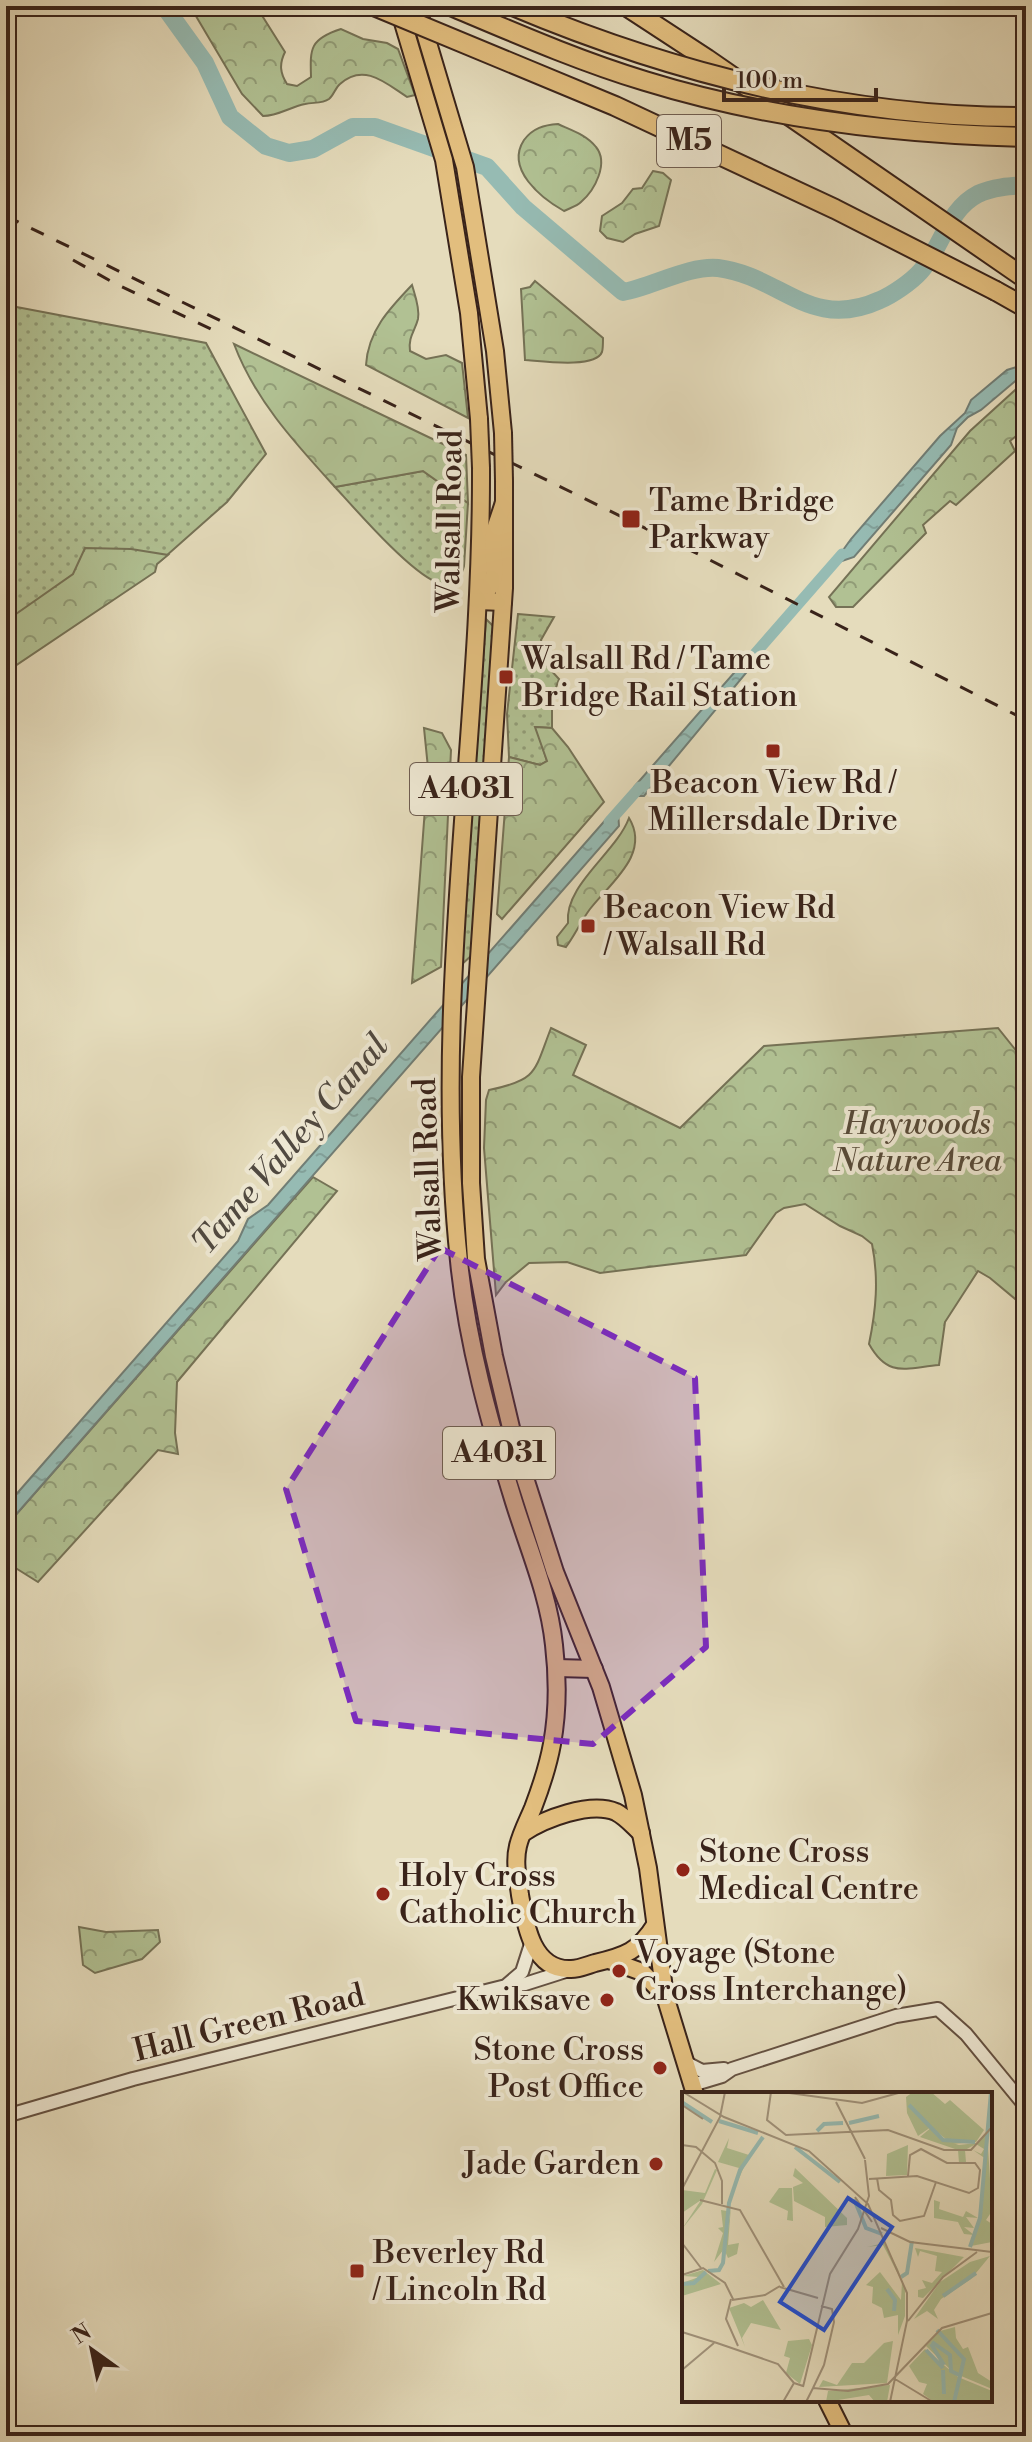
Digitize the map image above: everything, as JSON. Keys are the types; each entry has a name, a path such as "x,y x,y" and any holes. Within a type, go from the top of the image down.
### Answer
{"highway":[{"name":"M5","path":"374,6 615,106 835,209 1026,308"},
{"path":"451,6 549,48 646,82 742,106 880,128 1026,137"},
{"path":"513,6 646,57 738,83 899,109 987,117 1026,117"},
{"name":"M5","path":"626,6 1022,276"}],"main road":[{"name":"Walsall Road","path":"398,6 444,160 473,344 479,419 478,601 455,977 451,1168 469,1332 497,1448 549,1613 557,1668 552,1745 538,1795 517,1848 517,1878 531,1944"},
{"name":"Walsall Road","path":"417,6 465,167 495,351 503,433 503,602 472,1060 471,1183 476,1259 494,1356 531,1501 555,1572 594,1669 633,1795 665,1996 693,2090"},
{"path":"478,601 491,589 494,580 494,534 504,502"},
{"path":"478,601 503,602"},
{"path":"451,1168 459,1142 463,1072 472,1060"},
{"path":"557,1668 594,1669"},
{"path":"522,1834 540,1822 599,1809 617,1813 641,1833"},
{"path":"531,1944 547,1960 569,1970 609,1960 642,1944 655,1925"},
{"path":"609,1960 642,1972 665,1996"},
{"path":"828,2402 845,2436"}],"street":[{"path":"506,1986 522,1972 531,1944"},
{"name":"Hall Green Road","path":"6,2116 146,2076 506,1986 525,1984 569,1970"},
{"path":"685,2062 702,2071 732,2069 896,2016 938,2009 966,2034 1026,2107"},
{"path":"693,2090 732,2069"}],"highlighted area":[{"path":"440,1248 695,1378 706,1647 593,1744 356,1721 286,1489"}],"green space":[{"path":"190,6 256,6 285,52 281,64 287,84 297,86 311,77 314,46 331,33 341,29 363,39 387,43 398,49 415,95 407,97 375,77 358,75 340,84 326,101 263,116 242,94"},
{"path":"558,124 588,139 600,153 601,161 599,176 591,191 579,203 564,211 528,182 519,162 519,151 527,136 539,128"},
{"path":"653,171 663,173 671,180 659,226 635,234 623,242 607,238 600,231 602,216 622,203 633,189 642,188"},
{"path":"535,281 603,338 602,352 597,357 567,363 525,360 521,289 530,287"},
{"path":"412,285 418,315 410,351 426,359 446,355 462,363 468,418 366,365 375,331"},
{"path":"6,305 206,343 266,454 227,502 157,564 6,666"},
{"path":"234,344 466,455 468,503 423,471 335,487 265,402"},
{"path":"1026,380 1026,428 1010,441 1015,451 956,505 950,501 923,525 926,533 853,607 836,607 829,597 970,431"},
{"path":"423,471 468,503 464,566 460,579 451,582 436,582 412,565 335,487"},
{"path":"85,548 131,549 168,555 157,564 155,572 6,672 6,621 73,574"},
{"path":"518,614 554,617 541,640 547,666 559,679 552,699 552,728 536,727 547,761 540,765 509,757 507,714"},
{"path":"486,619 495,628 472,955 461,965"},
{"path":"535,727 552,728 604,802 502,919 497,914 509,757 540,765 547,761"},
{"path":"424,728 442,733 451,750 441,967 412,983 428,768"},
{"path":"629,818 634,831 632,856 590,909 566,947 558,945 557,937 568,923 574,895"},
{"name":"Haywoods Nature Area","path":"551,1028 586,1045 573,1075 680,1128 764,1046 998,1028 1026,1063 1026,1308 978,1271 945,1322 939,1365 907,1369 891,1366 876,1355 869,1344 876,1294 872,1244 805,1204 784,1208 776,1213 746,1255 600,1273 567,1262 529,1263 496,1295 484,1148 486,1100 489,1090 517,1082 532,1072"},
{"path":"313,1177 337,1191 177,1382 175,1433 178,1454 158,1450 38,1582 6,1562 6,1526"},
{"path":"79,1927 106,1932 158,1930 160,1942 142,1959 95,1973 83,1965"}],"water":[{"path":"1026,364 1026,372 957,428 951,445 854,557 833,564 940,436 965,413 971,400 1007,370"},
{"path":"755,654 756,660 751,667 644,796 632,796 634,787 747,658"},
{"path":"618,811 619,826 6,1526 6,1506 238,1241 248,1219 268,1205 608,817"}],"waterway":[{"path":"164,6 205,63 230,117 266,146 289,153 313,149 353,127 375,127 487,167 523,207 623,292 683,273 718,268 740,273 815,306 834,310 856,308 885,298 916,276 928,262 952,219 968,201 990,190 1026,185"},
{"path":"745,665 842,554"},
{"path":"609,822 640,787"}],"railway":[{"path":"6,216 698,554 1026,720"},
{"path":"73,260 213,330"}],"place":[{"name":"Tame Bridge Parkway","path":"631,519"},
{"name":"Walsall Rd / Tame Bridge Rail Station","path":"506,677"},
{"name":"Beacon View Rd / Millersdale Drive","path":"773,751"},
{"name":"Beacon View Rd / Walsall Rd","path":"588,926"},
{"name":"Stone Cross Medical Centre","path":"683,1870"},
{"name":"Holy Cross Catholic Church","path":"383,1894"},
{"name":"Voyage (Stone Cross Interchange)","path":"619,1971"},
{"name":"Kwiksave","path":"607,2000"},
{"name":"Stone Cross Post Office","path":"660,2068"},
{"name":"Jade Garden","path":"656,2164"},
{"name":"Beverley Rd / Lincoln Rd","path":"357,2271"}],"water label":[{"name":"Tame Valley Canal","path":"291,1145"}]}
